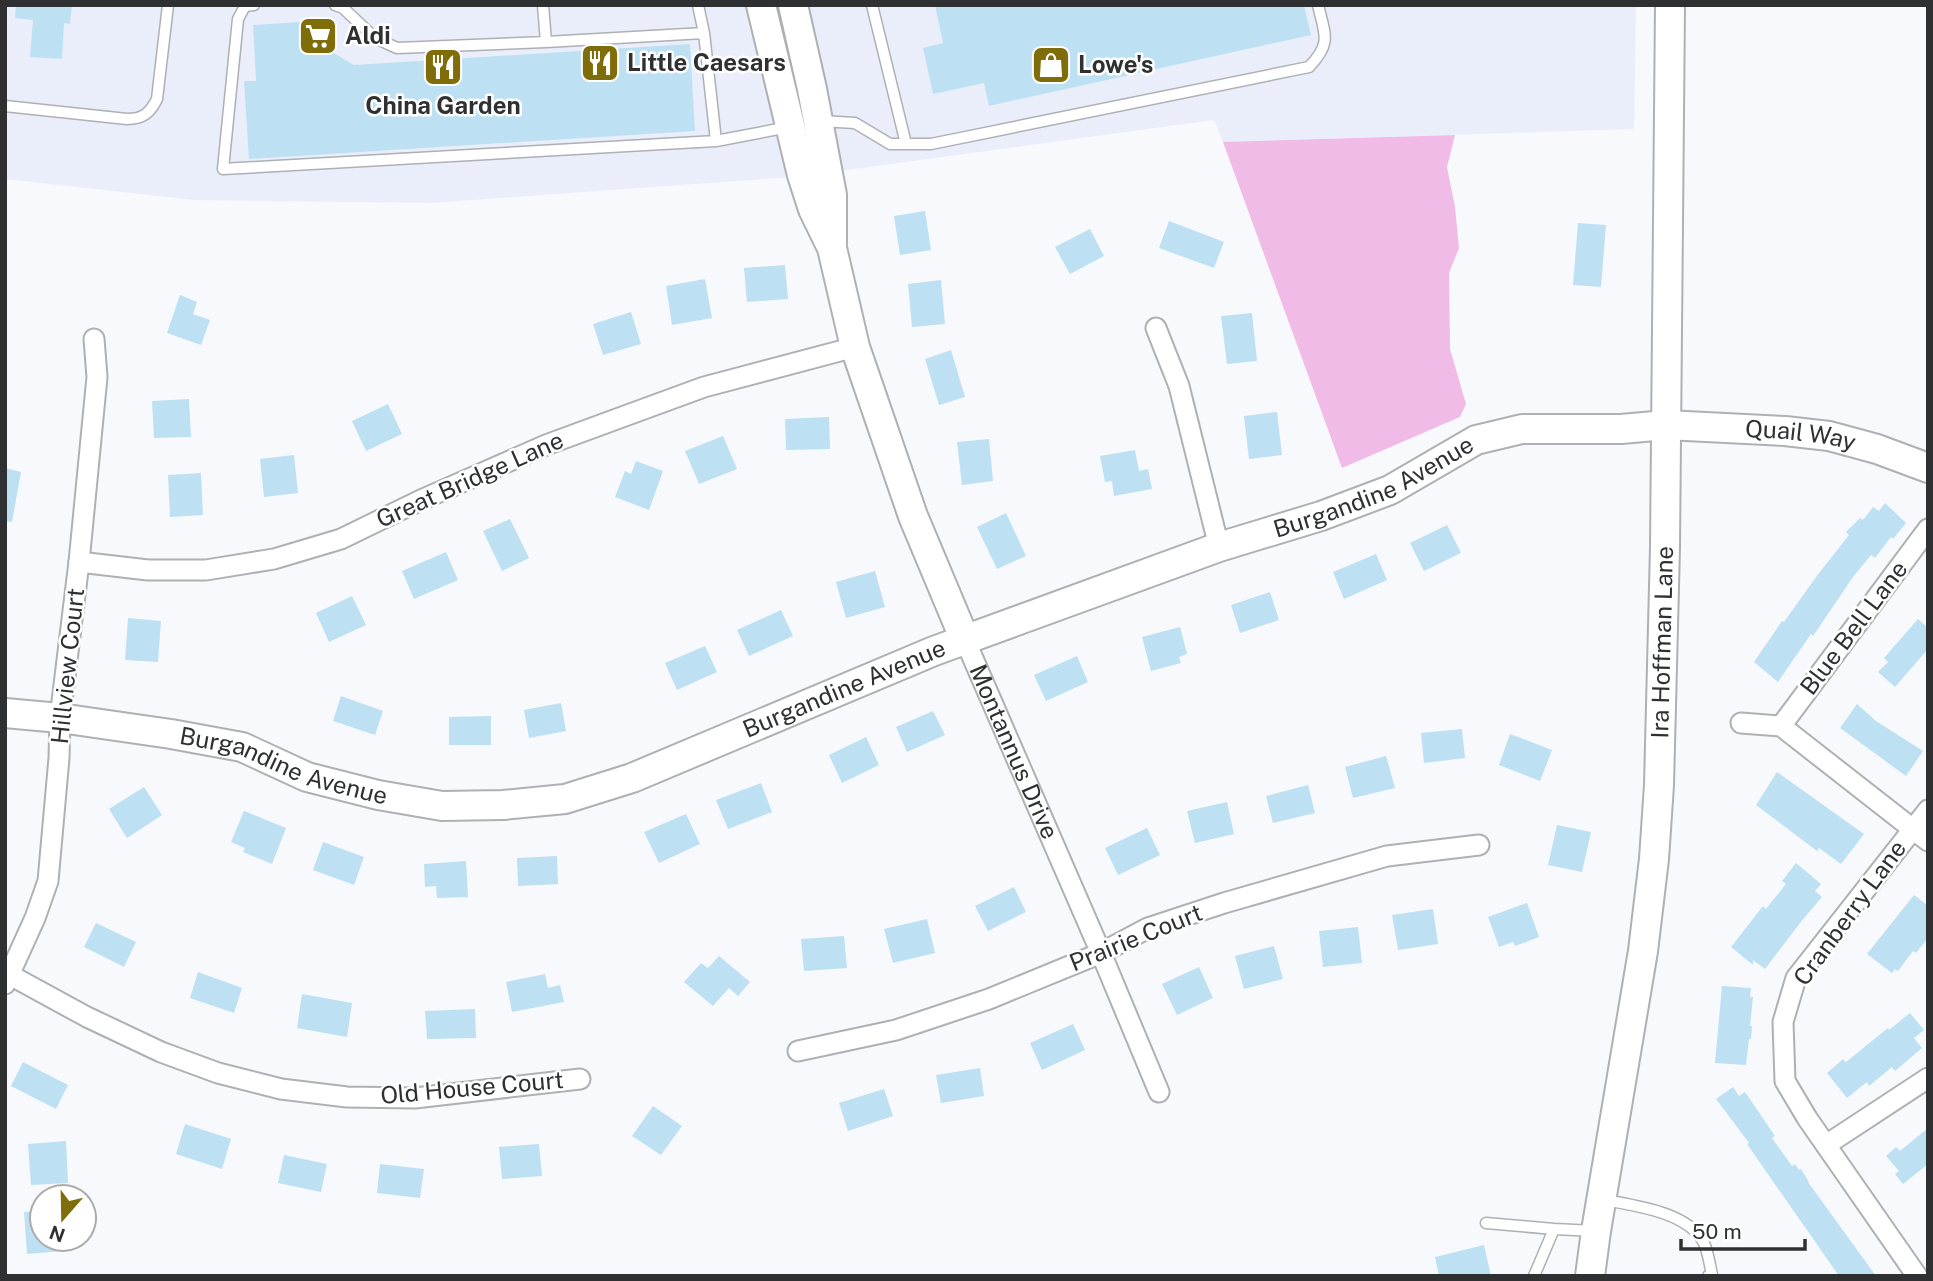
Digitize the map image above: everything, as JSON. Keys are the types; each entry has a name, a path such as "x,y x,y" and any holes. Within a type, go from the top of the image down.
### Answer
{"street":[{"name":"Montannus Drive","path":"761,5 832,195 832,248 855,347 913,516 1159,1091"},
{"name":"Montannus Drive","path":"793,5 804,124"},
{"name":"Ira Hoffman Lane","path":"1590,1276 1643,951 1660,785 1670,5"},
{"path":"1156,328 1179,386 1219,547"},
{"name":"Hillview Court","path":"8,980 48,881 60,718 97,377 94,339"},
{"name":"Great Bridge Lane","path":"79,562 148,570 206,570 274,559 341,538 546,445 645,408 704,387 855,347"},
{"name":"Quail Way","path":"1666,425 1829,436 1878,449 1928,468"},
{"name":"Burgandine Avenue","path":"5,713 60,718 242,747 307,776 378,795 442,806 503,805 565,799 632,778 934,651 1219,547 1321,516 1390,490 1476,440 1522,429 1621,429 1666,425"},
{"name":"Blue Bell Lane","path":"1781,726 1928,530"},
{"path":"1741,723 1781,726 1920,835"},
{"name":"Cranberry Lane","path":"1917,1276 1807,1118 1785,1081 1783,1022 1796,978 1920,835 1928,810"},
{"name":"Prairie Court","path":"799,1051 896,1030 989,999 1101,953 1148,928 1224,903 1387,856 1479,845"},
{"name":"Old House Court","path":"8,980 161,1052 218,1073 281,1089 347,1097 415,1098 580,1079"},
{"path":"1826,1145 1928,1079"}],"lane":[{"path":"5,106 127,119 145,116 158,99 168,5"},
{"path":"254,5 245,5 238,19 223,169 716,141 804,124 855,123 890,144 931,144 1309,67 1321,54 1326,41 1318,5"},
{"path":"335,5 343,8 375,38 397,48 704,33"},
{"path":"543,5 546,41"},
{"path":"698,5 704,33 716,141"},
{"path":"872,5 906,144"},
{"path":"1601,1200 1640,1207 1669,1216 1692,1228 1704,1243 1712,1275 1708,1276"},
{"path":"1486,1223 1596,1231"},
{"path":"1534,1276 1554,1229"}],"shaded area":[{"path":"5,5 751,5 792,177 431,203 194,200 5,179"},
{"path":"807,5 1636,5 1634,129 1223,142 1214,120 839,171"},
{"path":"1455,135 1447,167 1459,248 1449,273 1450,349 1466,404 1460,417 1342,468 1223,142"}],"building":[{"path":"16,5 72,5 70,24 64,23 62,59 30,57 33,20 15,18"},
{"name":"Lowe's","path":"935,5 1304,5 1311,35 989,106 984,83 933,94 923,48 943,43"},
{"path":"330,20 332,52 354,65 690,44 695,131 249,159 244,81 256,81 253,25"},
{"path":"925,211 931,250 900,255 894,216"},
{"path":"1169,221 1224,242 1214,268 1159,248"},
{"path":"1578,223 1606,225 1601,287 1573,285"},
{"path":"1090,229 1104,256 1070,274 1055,247"},
{"path":"785,265 788,299 747,302 744,268"},
{"path":"705,279 712,318 672,325 666,286"},
{"path":"941,280 945,324 912,327 908,284"},
{"path":"180,295 197,302 193,314 210,320 201,345 167,333"},
{"path":"631,312 641,344 603,355 593,324"},
{"path":"1252,313 1257,361 1227,364 1221,316"},
{"path":"951,350 965,397 939,405 925,359"},
{"path":"189,399 191,437 154,438 152,401"},
{"path":"388,404 402,434 366,451 352,421"},
{"path":"1277,412 1282,455 1249,459 1244,416"},
{"path":"829,417 830,449 786,450 785,419"},
{"path":"723,436 737,469 699,484 685,451"},
{"path":"989,439 993,481 962,485 957,442"},
{"path":"1135,450 1139,471 1148,469 1152,489 1114,496 1112,481 1105,482 1100,456"},
{"path":"294,455 298,493 264,497 260,459"},
{"path":"636,461 663,471 649,510 615,497 625,471 631,474"},
{"path":"5,468 21,472 12,522 5,521"},
{"path":"201,473 203,515 170,517 168,475"},
{"path":"1885,503 1906,523 1875,558 1871,555 1853,577 1778,682 1754,662 1782,621 1784,622 1849,535 1846,532 1860,518 1863,520 1873,507 1879,511"},
{"path":"1006,513 1026,556 997,569 977,527"},
{"path":"510,519 529,558 502,571 483,531"},
{"path":"1447,525 1461,553 1424,571 1410,543"},
{"path":"446,552 458,580 414,599 402,571"},
{"path":"1376,554 1387,580 1344,599 1333,572"},
{"path":"875,571 885,607 846,618 836,582"},
{"path":"1270,592 1279,620 1240,633 1231,605"},
{"path":"352,596 366,625 329,642 316,613"},
{"path":"781,610 793,636 749,656 737,630"},
{"path":"128,618 161,621 158,662 125,660"},
{"path":"1918,619 1928,628 1928,649 1895,687 1878,672 1888,662 1884,658"},
{"path":"1180,627 1187,654 1179,657 1181,663 1151,671 1142,637"},
{"path":"705,646 717,672 677,690 665,663"},
{"path":"1077,656 1088,682 1046,701 1034,675"},
{"path":"341,696 383,711 375,735 333,721"},
{"path":"561,703 566,731 529,738 524,710"},
{"path":"1857,704 1876,721 1923,751 1906,776 1840,728"},
{"path":"933,711 945,735 907,752 896,727"},
{"path":"491,716 491,745 449,745 449,717"},
{"path":"1462,729 1465,758 1424,763 1421,733"},
{"path":"1510,734 1552,750 1540,781 1499,765"},
{"path":"866,737 879,765 842,783 829,755"},
{"path":"1386,756 1395,788 1353,798 1345,767"},
{"path":"1777,772 1864,834 1841,864 1819,848 1817,851 1756,805"},
{"path":"761,783 772,812 728,829 716,800"},
{"path":"1308,785 1315,813 1273,823 1266,796"},
{"path":"144,787 162,815 127,838 109,809"},
{"path":"1227,802 1234,834 1195,843 1187,811"},
{"path":"244,811 286,828 272,864 243,852 245,848 231,842"},
{"path":"686,814 700,844 659,863 644,832"},
{"path":"1557,825 1591,832 1582,872 1548,865"},
{"path":"1147,828 1160,855 1118,875 1105,848"},
{"path":"323,842 364,857 354,885 313,870"},
{"path":"557,856 558,884 518,886 517,858"},
{"path":"466,861 468,897 437,898 436,886 425,887 424,864"},
{"path":"1796,863 1821,884 1815,891 1822,897 1765,969 1753,960 1753,965 1731,947 1763,906 1766,909 1786,884 1782,881"},
{"path":"1014,887 1026,912 988,931 975,906"},
{"path":"1914,895 1928,906 1928,938 1916,953 1913,951 1898,971 1895,969 1892,973 1867,954"},
{"path":"1527,903 1539,937 1515,946 1513,942 1499,947 1488,917"},
{"path":"1433,909 1438,944 1398,950 1392,915"},
{"path":"927,919 935,953 893,963 884,929"},
{"path":"96,923 136,942 124,967 84,947"},
{"path":"1358,927 1362,963 1323,967 1319,931"},
{"path":"844,936 847,968 804,971 801,939"},
{"path":"1274,946 1283,979 1244,989 1235,956"},
{"path":"719,956 750,982 738,996 729,988 713,1006 684,982 701,963 708,968"},
{"path":"1199,967 1213,998 1177,1015 1162,984"},
{"path":"198,972 242,988 234,1013 190,998"},
{"path":"545,974 548,988 560,985 564,1002 512,1012 506,982"},
{"path":"1722,986 1751,988 1752,1026 1746,1065 1715,1063"},
{"path":"302,994 352,1003 347,1037 297,1028"},
{"path":"475,1009 476,1038 427,1039 425,1011"},
{"path":"1910,1013 1924,1030 1914,1038 1922,1048 1895,1071 1892,1067 1869,1086 1867,1082 1847,1098 1827,1073 1843,1059 1846,1062"},
{"path":"1073,1024 1085,1050 1042,1070 1030,1043"},
{"path":"23,1062 68,1085 56,1109 11,1086"},
{"path":"980,1068 984,1096 941,1103 936,1075"},
{"path":"1733,1087 1739,1096 1745,1092 1775,1136 1772,1138 1792,1166 1795,1164 1801,1169 1876,1276 1839,1276 1716,1099"},
{"path":"884,1089 893,1116 848,1131 839,1103"},
{"path":"653,1106 682,1126 661,1155 632,1136"},
{"path":"185,1124 231,1139 222,1169 176,1154"},
{"path":"1928,1128 1928,1164 1903,1184 1895,1174 1899,1171 1886,1156 1896,1147 1900,1151"},
{"path":"66,1141 68,1183 31,1183 28,1144"},
{"path":"539,1144 542,1176 502,1179 499,1147"},
{"path":"284,1155 327,1164 321,1192 278,1183"},
{"path":"380,1164 424,1169 420,1198 377,1193"},
{"path":"24,1212 28,1212 28,1253 39,1253 27,1254"},
{"path":"1484,1245 1491,1276 1439,1276 1435,1257"}],"place":[{"name":"Aldi","path":"318,36"},
{"name":"Little Caesars","path":"600,63"},
{"name":"Lowe's","path":"1051,65"},
{"name":"China Garden","path":"443,67"}]}
